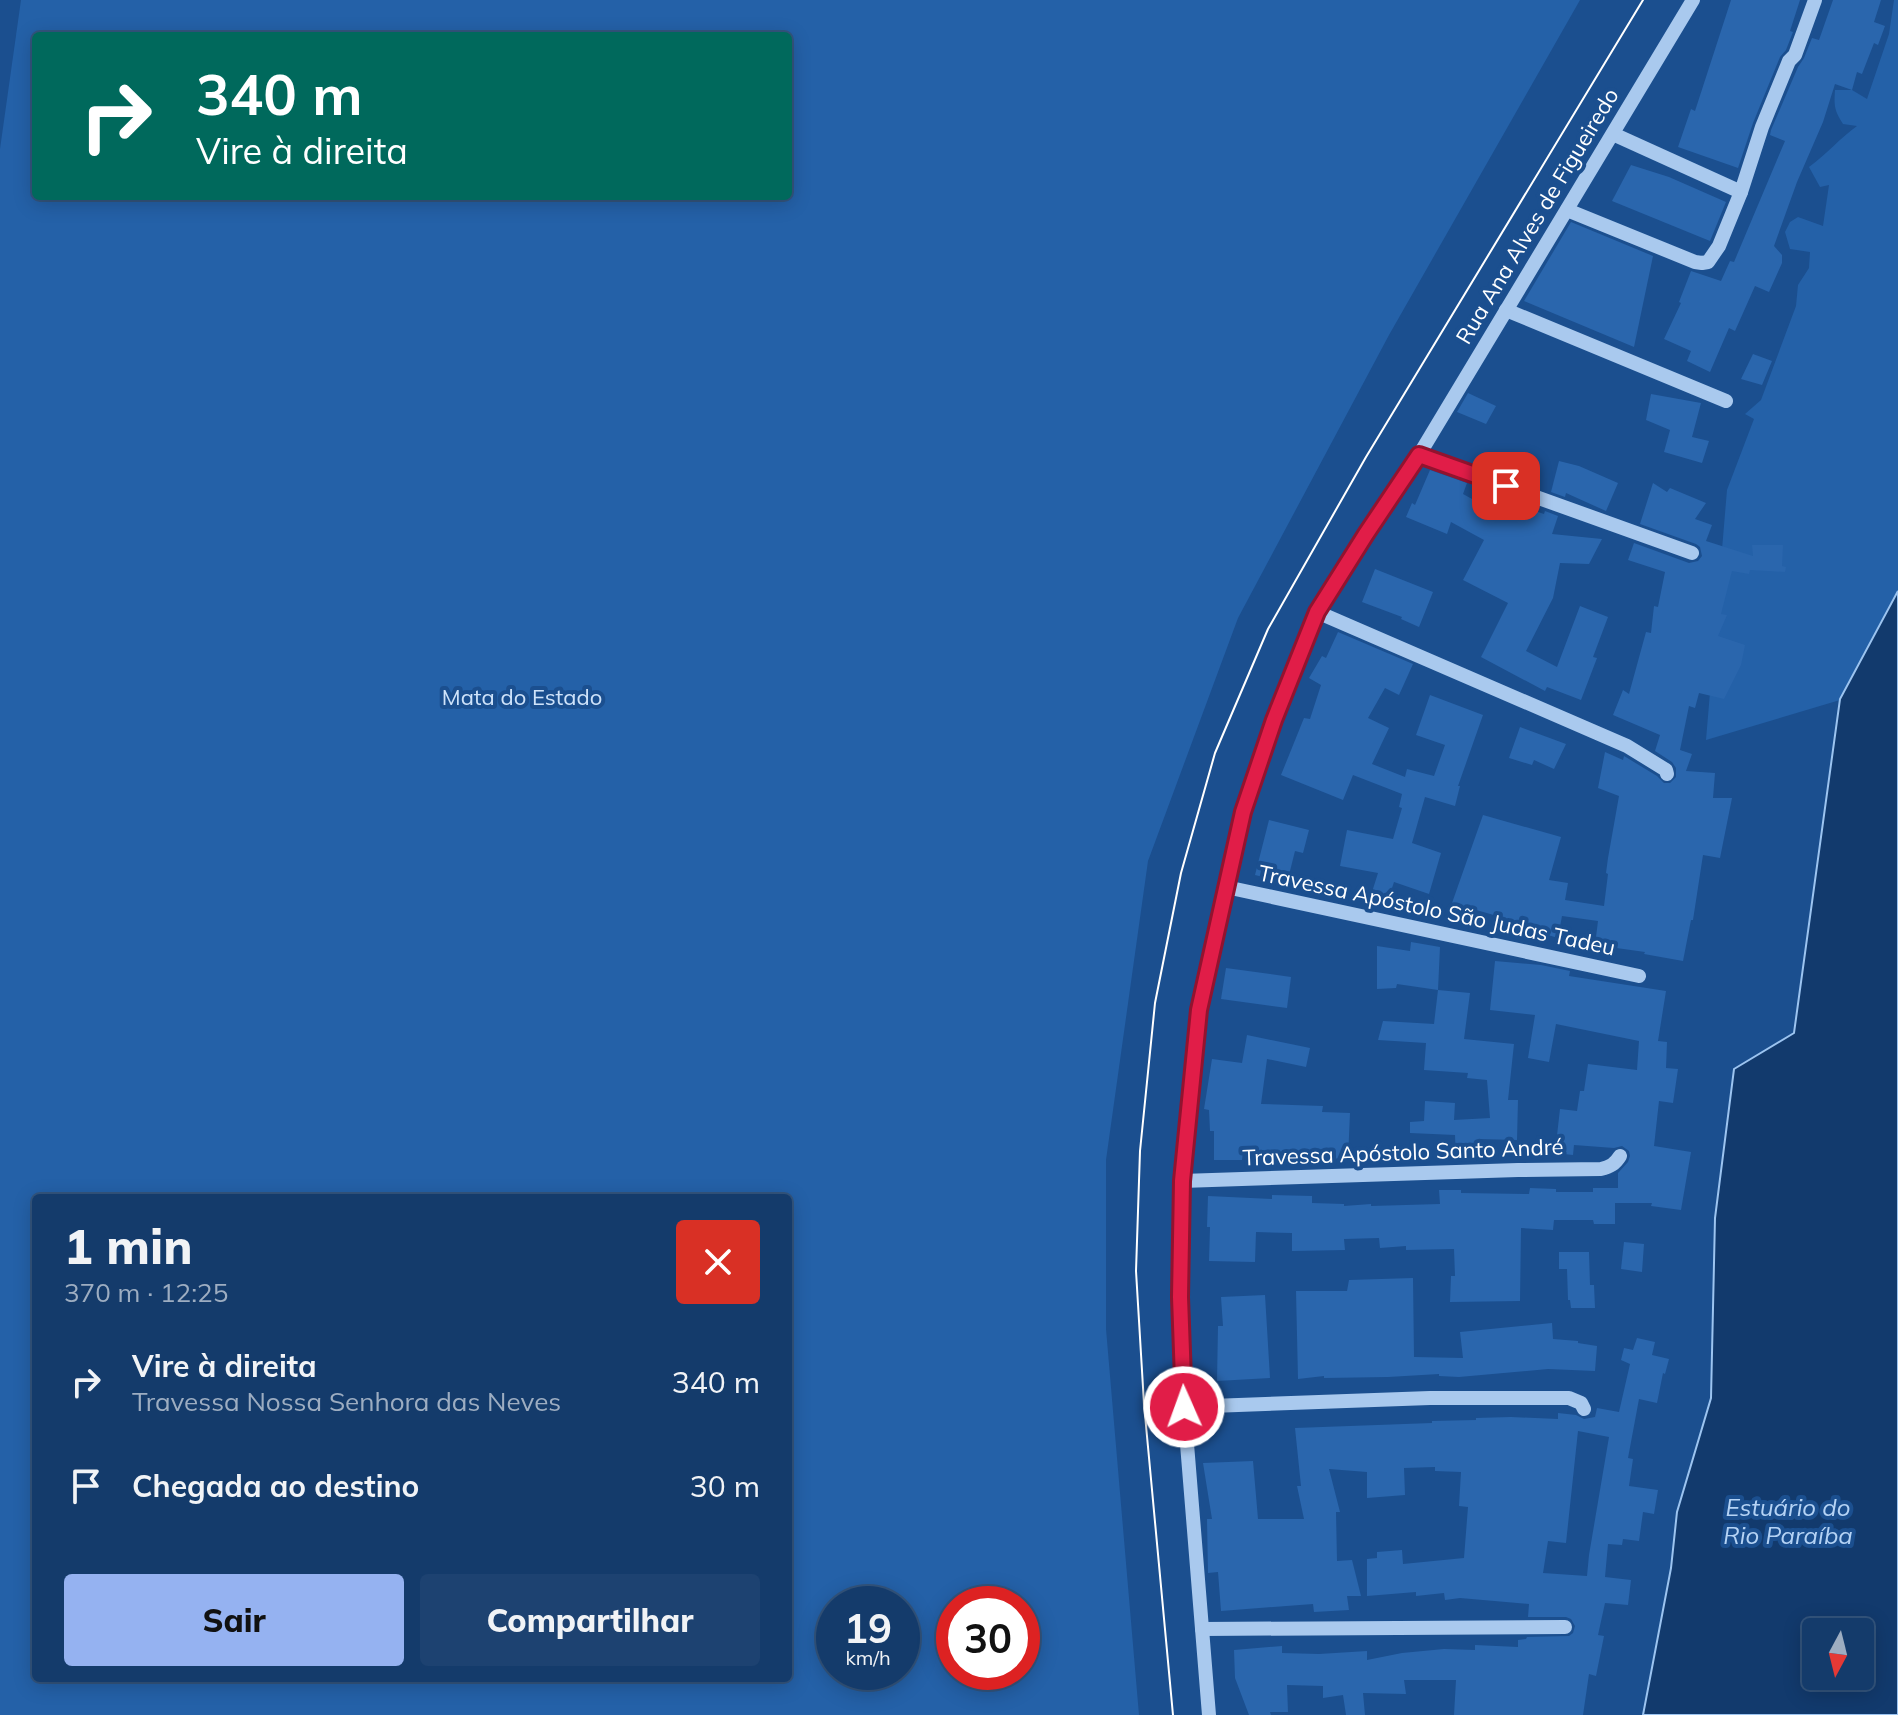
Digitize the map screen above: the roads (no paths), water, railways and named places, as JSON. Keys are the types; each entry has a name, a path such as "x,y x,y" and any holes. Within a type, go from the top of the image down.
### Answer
{"street":[{"name":"Rua Ana Alves de Figueiredo","path":"1209,1715 1184,1407 1180,1297 1182,1181 1199,1010 1243,812 1274,720 1317,612 1419,455 1693,0"},
{"path":"1567,210 1695,262 1708,262 1719,246 1762,127 1789,61 1795,55 1815,0"},
{"path":"1613,134 1741,192"},
{"path":"1506,310 1726,401"},
{"path":"1419,455 1692,553"},
{"path":"1317,612 1627,746 1666,770 1667,774"},
{"name":"Travessa Apóstolo São Judas Tadeu","path":"1226,887 1639,976"},
{"name":"Travessa Apóstolo Santo André","path":"1182,1181 1601,1169 1609,1168 1620,1156"},
{"path":"1184,1407 1430,1398 1569,1398 1581,1403 1584,1409"},
{"path":"1202,1629 1565,1627"}],"water":[{"name":"Estuário do Rio Paraíba","path":"1898,591 1898,1715 1643,1715 1671,1568 1677,1512 1711,1398 1715,1218 1734,1069 1794,1033 1840,699"}],"tram line":[{"path":"1173,1715 1144,1404 1136,1271 1140,1151 1155,1003 1181,873 1215,753 1268,629 1366,457 1643,0"}],"park label":[{"name":"Mata do Estado","path":"522,697"}]}
